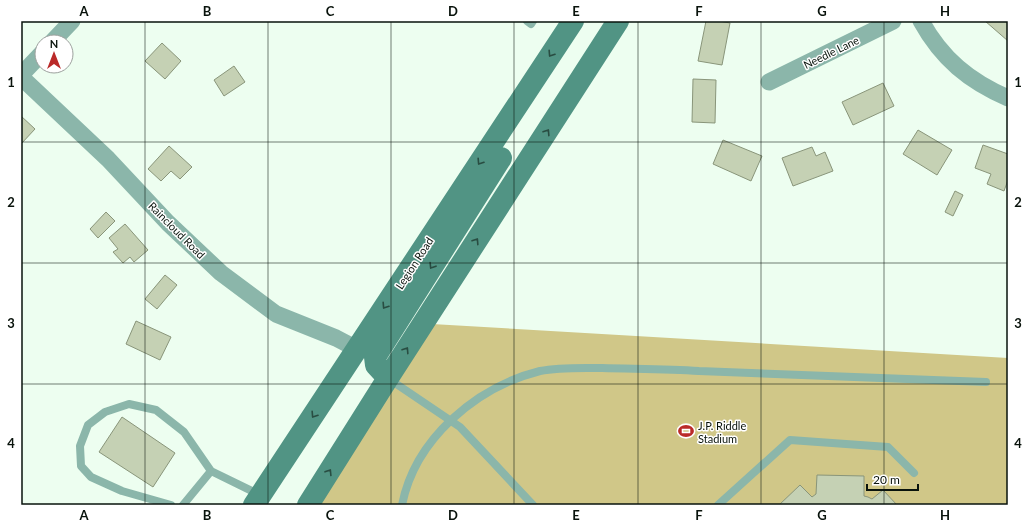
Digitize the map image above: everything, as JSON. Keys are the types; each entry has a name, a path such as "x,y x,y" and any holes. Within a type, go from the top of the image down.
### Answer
{"main road":[{"name":"Legion Road","path":"258,500 572,21"},
{"path":"308,505 618,21"},
{"path":"388,378 376,365 375,357 508,146 514,128 514,110"}],"street":[{"path":"60,34 72,21"},
{"name":"Needle Lane","path":"769,82 892,21"},
{"path":"921,21 928,34 945,56 965,74 988,89 1008,98"},
{"name":"Raincloud Road","path":"34,62 21,76 108,159 168,223 221,273 276,314 336,338 357,349"}],"lane":[{"path":"527,21 531,24 533,21"},
{"path":"402,505 409,478 417,463 436,437 451,420 492,389 517,378 541,371 567,368 659,369 986,382"},
{"path":"388,378 460,427 533,505"},
{"path":"171,505 122,491 91,478 81,466 80,446 88,425 105,412 129,404 156,410 184,432 211,471 258,500"},
{"path":"718,505 790,440 888,447 914,473"},
{"path":"183,505 211,471"}],"shaded area":[{"name":"J.P. Riddle Stadium","path":"432,324 1008,358 1008,505 318,505"}],"building":[{"path":"706,21 730,23 722,65 698,61"},
{"path":"985,21 1008,21 1008,41"},
{"path":"162,43 181,61 165,79 145,61"},
{"path":"234,66 245,82 224,96 214,80"},
{"path":"693,79 716,80 715,123 692,122"},
{"path":"883,83 894,106 853,125 842,102"},
{"path":"21,116 35,129 21,144"},
{"path":"918,130 952,150 937,175 903,154"},
{"path":"723,140 762,156 751,181 713,164"},
{"path":"983,145 1008,154 1008,180 1004,191 987,184 991,174 975,168"},
{"path":"169,146 192,167 180,179 171,171 161,181 148,169"},
{"path":"812,147 816,156 825,152 833,171 793,186 782,158"},
{"path":"955,191 963,195 953,216 945,212"},
{"path":"106,212 115,221 98,238 90,229"},
{"path":"125,224 148,250 134,262 130,257 123,263 113,252 118,249 109,238"},
{"path":"165,275 177,285 157,309 145,299"},
{"path":"136,321 171,337 160,360 126,344"},
{"path":"122,417 175,453 153,487 99,452"},
{"path":"817,475 864,476 864,496 872,499 883,490 897,505 779,505 800,485 812,497 816,494"}],"place":[{"name":"J.P. Riddle Stadium","path":"686,431"}]}
